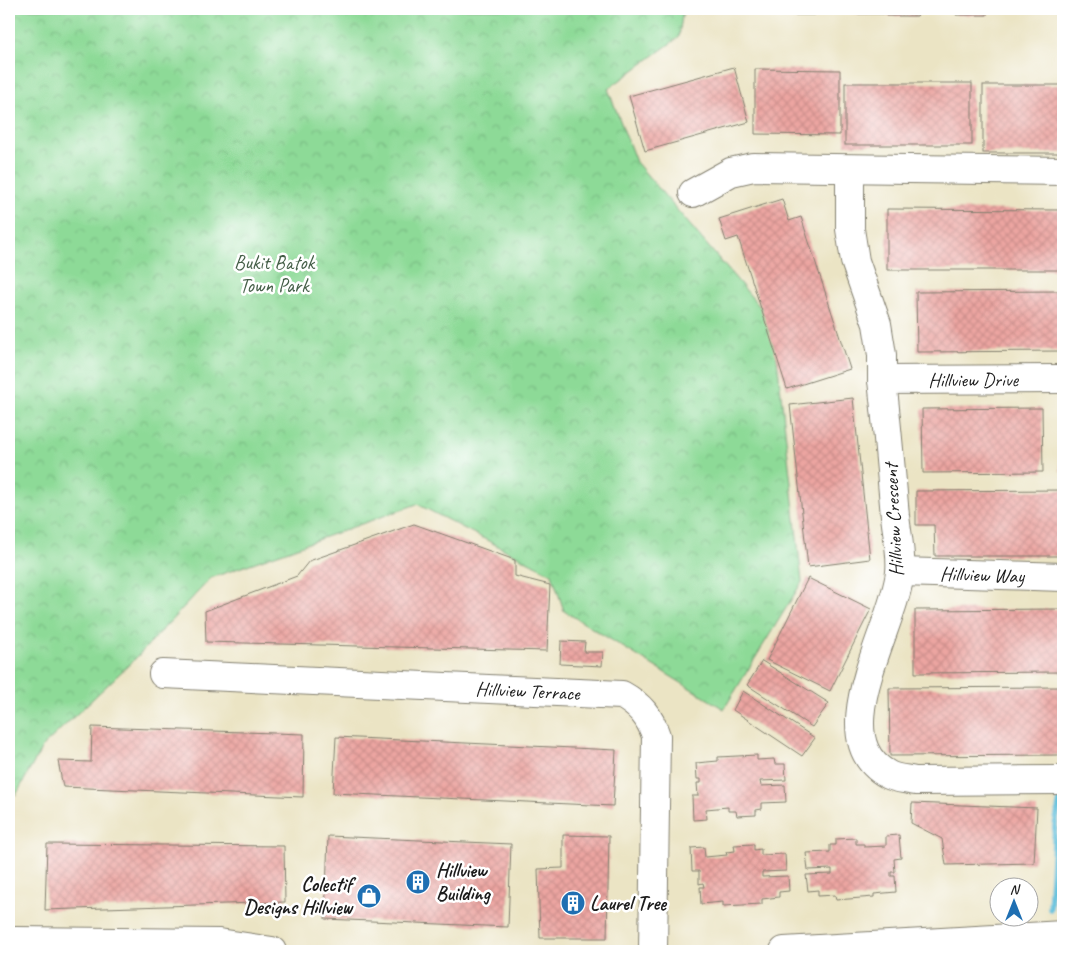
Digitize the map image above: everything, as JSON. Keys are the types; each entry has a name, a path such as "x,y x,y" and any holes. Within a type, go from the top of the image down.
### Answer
{"street":[{"path":"693,193 731,172 753,166 1063,171"},
{"name":"Hillview Crescent","path":"850,169 850,229 855,261 877,324 882,355 882,380 901,572 889,618 862,696 860,727 865,750 878,768 891,776 915,781 1063,780"},
{"name":"Hillview Drive","path":"882,380 1063,379"},
{"name":"Hillview Way","path":"901,572 1063,577"},
{"name":"Hillview Terrace","path":"163,674 612,693 631,700 648,717 656,736 653,951"},
{"path":"784,951 1063,935"},
{"path":"14,941 219,943 272,951"}],"green space":[{"name":"Bukit Batok Town Park","path":"9,9 683,9 679,37 608,89 636,162 773,322 802,582 724,709 564,611 552,574 417,504 211,578 136,658 43,746 16,795 9,784"}],"building":[{"path":"783,9 820,9 815,15 783,15"},
{"path":"855,9 884,9 884,14 853,14"},
{"path":"886,9 923,9 917,16 886,16"},
{"path":"958,9 987,9 987,15 956,15"},
{"path":"734,67 749,122 645,151 629,96"},
{"path":"755,69 840,70 840,135 755,134"},
{"path":"845,83 972,83 972,145 845,145"},
{"path":"983,85 1063,85 1063,153 983,153"},
{"path":"782,199 789,221 801,217 850,369 787,389 738,237 726,241 719,219"},
{"path":"887,209 1063,210 1063,270 887,270"},
{"path":"1063,291 1063,351 917,352 916,292"},
{"path":"853,398 870,559 808,567 790,405"},
{"path":"1042,408 1043,472 923,473 922,409"},
{"path":"1060,409 1063,409 1063,471 1060,471"},
{"path":"1063,490 1063,556 935,556 934,525 916,525 916,491"},
{"path":"414,524 515,560 515,576 550,585 547,651 206,642 205,611 297,576 309,561"},
{"path":"808,578 871,609 830,691 767,660"},
{"path":"1063,609 1063,672 915,673 915,610"},
{"path":"561,641 585,642 584,652 603,652 602,666 560,664"},
{"path":"762,661 829,703 812,727 747,685"},
{"path":"1063,687 1063,755 890,756 889,688"},
{"path":"743,691 815,738 802,756 733,710"},
{"path":"92,727 304,734 303,797 63,787 58,761 91,762"},
{"path":"336,737 616,750 613,806 333,793"},
{"path":"757,755 757,760 774,759 775,764 785,764 786,780 760,781 761,786 785,785 786,802 762,803 762,809 756,810 756,815 737,816 736,811 728,811 728,807 706,809 707,819 693,820 692,796 698,796 697,783 701,783 701,779 697,779 696,763 718,761 718,757"},
{"path":"912,803 1037,808 1034,863 946,865 942,839 911,823"},
{"name":"Laurel Tree","path":"563,835 609,836 607,938 540,938 538,869 563,868"},
{"path":"899,835 901,858 894,859 895,872 891,872 891,876 895,876 896,892 874,894 874,897 836,900 835,895 818,896 818,890 808,891 806,875 832,874 832,869 808,870 806,853 830,852 830,845 836,845 836,839 856,838 856,844 864,844 864,847 886,846 886,836"},
{"name":"Hillview Building","path":"328,836 511,844 508,927 325,919"},
{"path":"47,844 284,846 285,902 45,910"},
{"path":"754,844 754,850 761,849 761,855 785,854 786,871 762,872 762,877 788,876 789,891 779,892 779,897 762,899 762,904 723,906 723,902 701,904 700,887 704,887 703,883 699,884 699,871 692,871 691,848 704,847 705,857 727,855 726,852 735,851 734,845"}],"waterway":[{"path":"1050,909 1055,825 1061,795"}],"place":[{"name":"Hillview Building","path":"418,882"},
{"name":"Colectif Designs Hillview","path":"369,896"},
{"name":"Laurel Tree","path":"573,903"}]}
